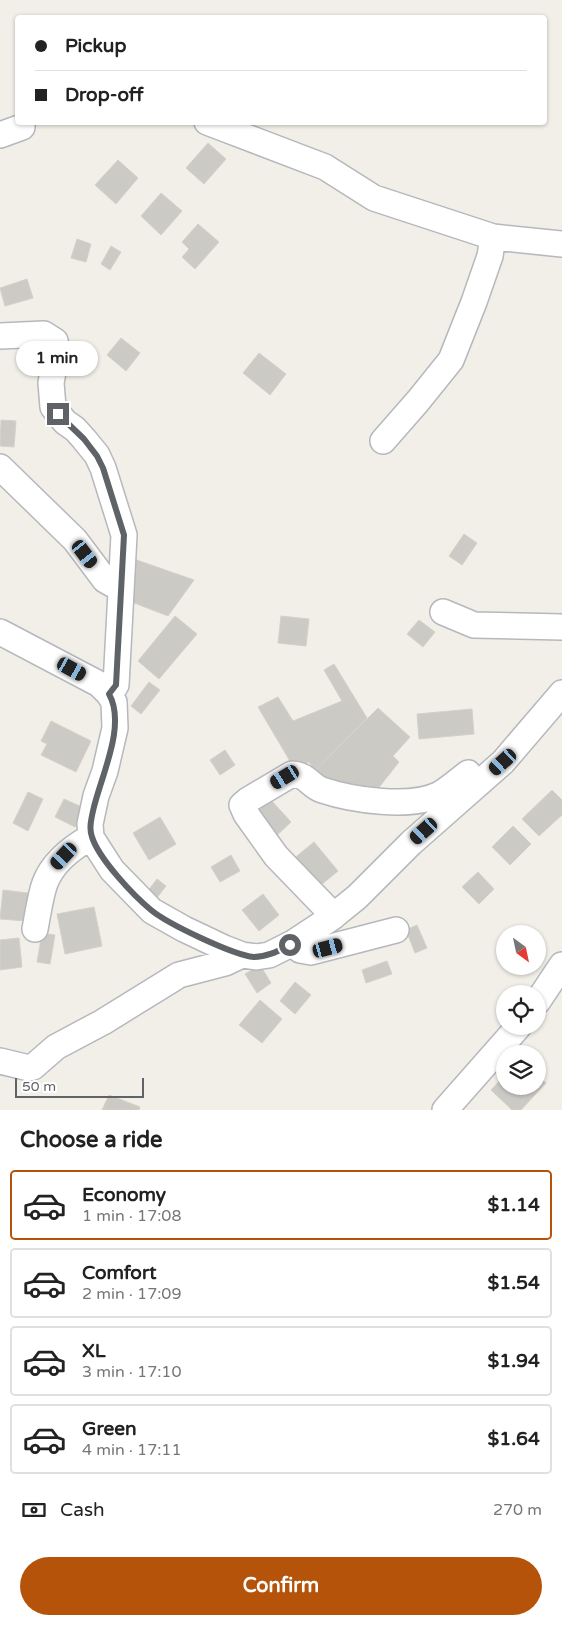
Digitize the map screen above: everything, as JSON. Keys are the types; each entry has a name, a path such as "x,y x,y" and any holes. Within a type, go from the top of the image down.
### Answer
{"street":[{"path":"215,125 325,167 374,198 493,237 562,244"},
{"path":"383,441 451,360 490,256 493,237"},
{"path":"0,336 44,334 55,341 57,350 51,383 53,407 65,422 84,439 97,456 103,468 124,535 116,685 109,694"},
{"path":"0,467 75,540 105,580 112,584 120,585"},
{"path":"443,612 474,625 562,627"},
{"path":"0,632 99,684 114,702 115,728 90,824 91,837 112,870 152,911 184,929 242,955 256,957 269,955 294,943 334,916 503,762 562,693"},
{"path":"334,916 276,856 246,814 242,805 292,774 301,775 318,788 332,793 380,801 410,801 440,794 480,766 493,770"},
{"path":"35,929 45,883 50,874 73,847 91,837"},
{"path":"294,943 300,950 311,952 396,930"},
{"path":"0,1061 29,1068 33,1067 56,1047 88,1031 179,974 225,963 242,955"},
{"path":"546,989 562,965"},
{"path":"445,1110 511,1035"}],"building":[{"path":"208,143 226,159 204,184 186,168"},
{"path":"118,160 138,178 116,204 95,185"},
{"path":"161,193 182,211 161,235 141,216"},
{"path":"198,224 219,242 195,269 182,257 189,249 182,242"},
{"path":"77,239 91,244 86,262 71,258"},
{"path":"111,246 121,252 110,270 101,264"},
{"path":"27,279 33,298 5,306 0,288"},
{"path":"121,338 140,353 126,371 107,355"},
{"path":"259,353 286,374 270,395 243,373"},
{"path":"1,420 16,421 14,447 0,446"},
{"path":"464,534 477,543 462,565 449,556"},
{"path":"131,558 194,580 168,616 124,599"},
{"path":"175,616 197,634 159,679 138,661"},
{"path":"281,616 309,619 306,646 278,643"},
{"path":"419,620 435,632 423,647 407,634"},
{"path":"334,664 367,718 315,771 309,762 294,768 258,707 278,697 293,721 342,701 324,670"},
{"path":"149,682 160,690 141,714 131,706"},
{"path":"378,708 410,737 393,756 399,762 373,795 322,787 315,771"},
{"path":"472,709 474,734 419,739 417,714"},
{"path":"51,721 91,741 76,772 41,755 47,744 41,741"},
{"path":"225,750 235,765 220,775 210,760"},
{"path":"552,790 562,800 562,815 539,836 522,819"},
{"path":"28,792 43,799 28,831 13,823"},
{"path":"64,799 84,808 75,827 55,817"},
{"path":"270,799 291,822 273,839 252,816"},
{"path":"160,817 176,844 149,860 133,833"},
{"path":"513,826 531,844 510,865 492,847"},
{"path":"314,842 338,871 316,889 292,860"},
{"path":"231,855 240,871 220,882 211,867"},
{"path":"478,872 494,889 479,904 462,887"},
{"path":"157,879 166,886 153,903 144,896"},
{"path":"3,890 28,893 26,921 0,919"},
{"path":"263,894 279,915 259,931 242,910"},
{"path":"94,907 102,946 65,954 57,914"},
{"path":"417,925 427,948 415,953 406,930"},
{"path":"42,933 55,935 50,964 37,962"},
{"path":"19,938 22,967 0,970 0,940"},
{"path":"387,961 392,974 366,983 362,970"},
{"path":"260,965 271,983 257,993 245,974"},
{"path":"295,982 311,995 295,1014 280,1001"},
{"path":"260,1000 282,1019 262,1043 239,1025"},
{"path":"496,1085 496,1095 491,1090"},
{"path":"109,1095 140,1107 139,1110 102,1110"},
{"path":"496,1095 535,1095 521,1110 512,1110"}],"route":[{"path":"58,414 75,429 97,456 103,468 124,535 116,685 109,694 114,702 115,728 96,796 90,824 91,837 112,870 130,890 152,911 184,929 242,955 256,957 269,955 290,945"}]}
